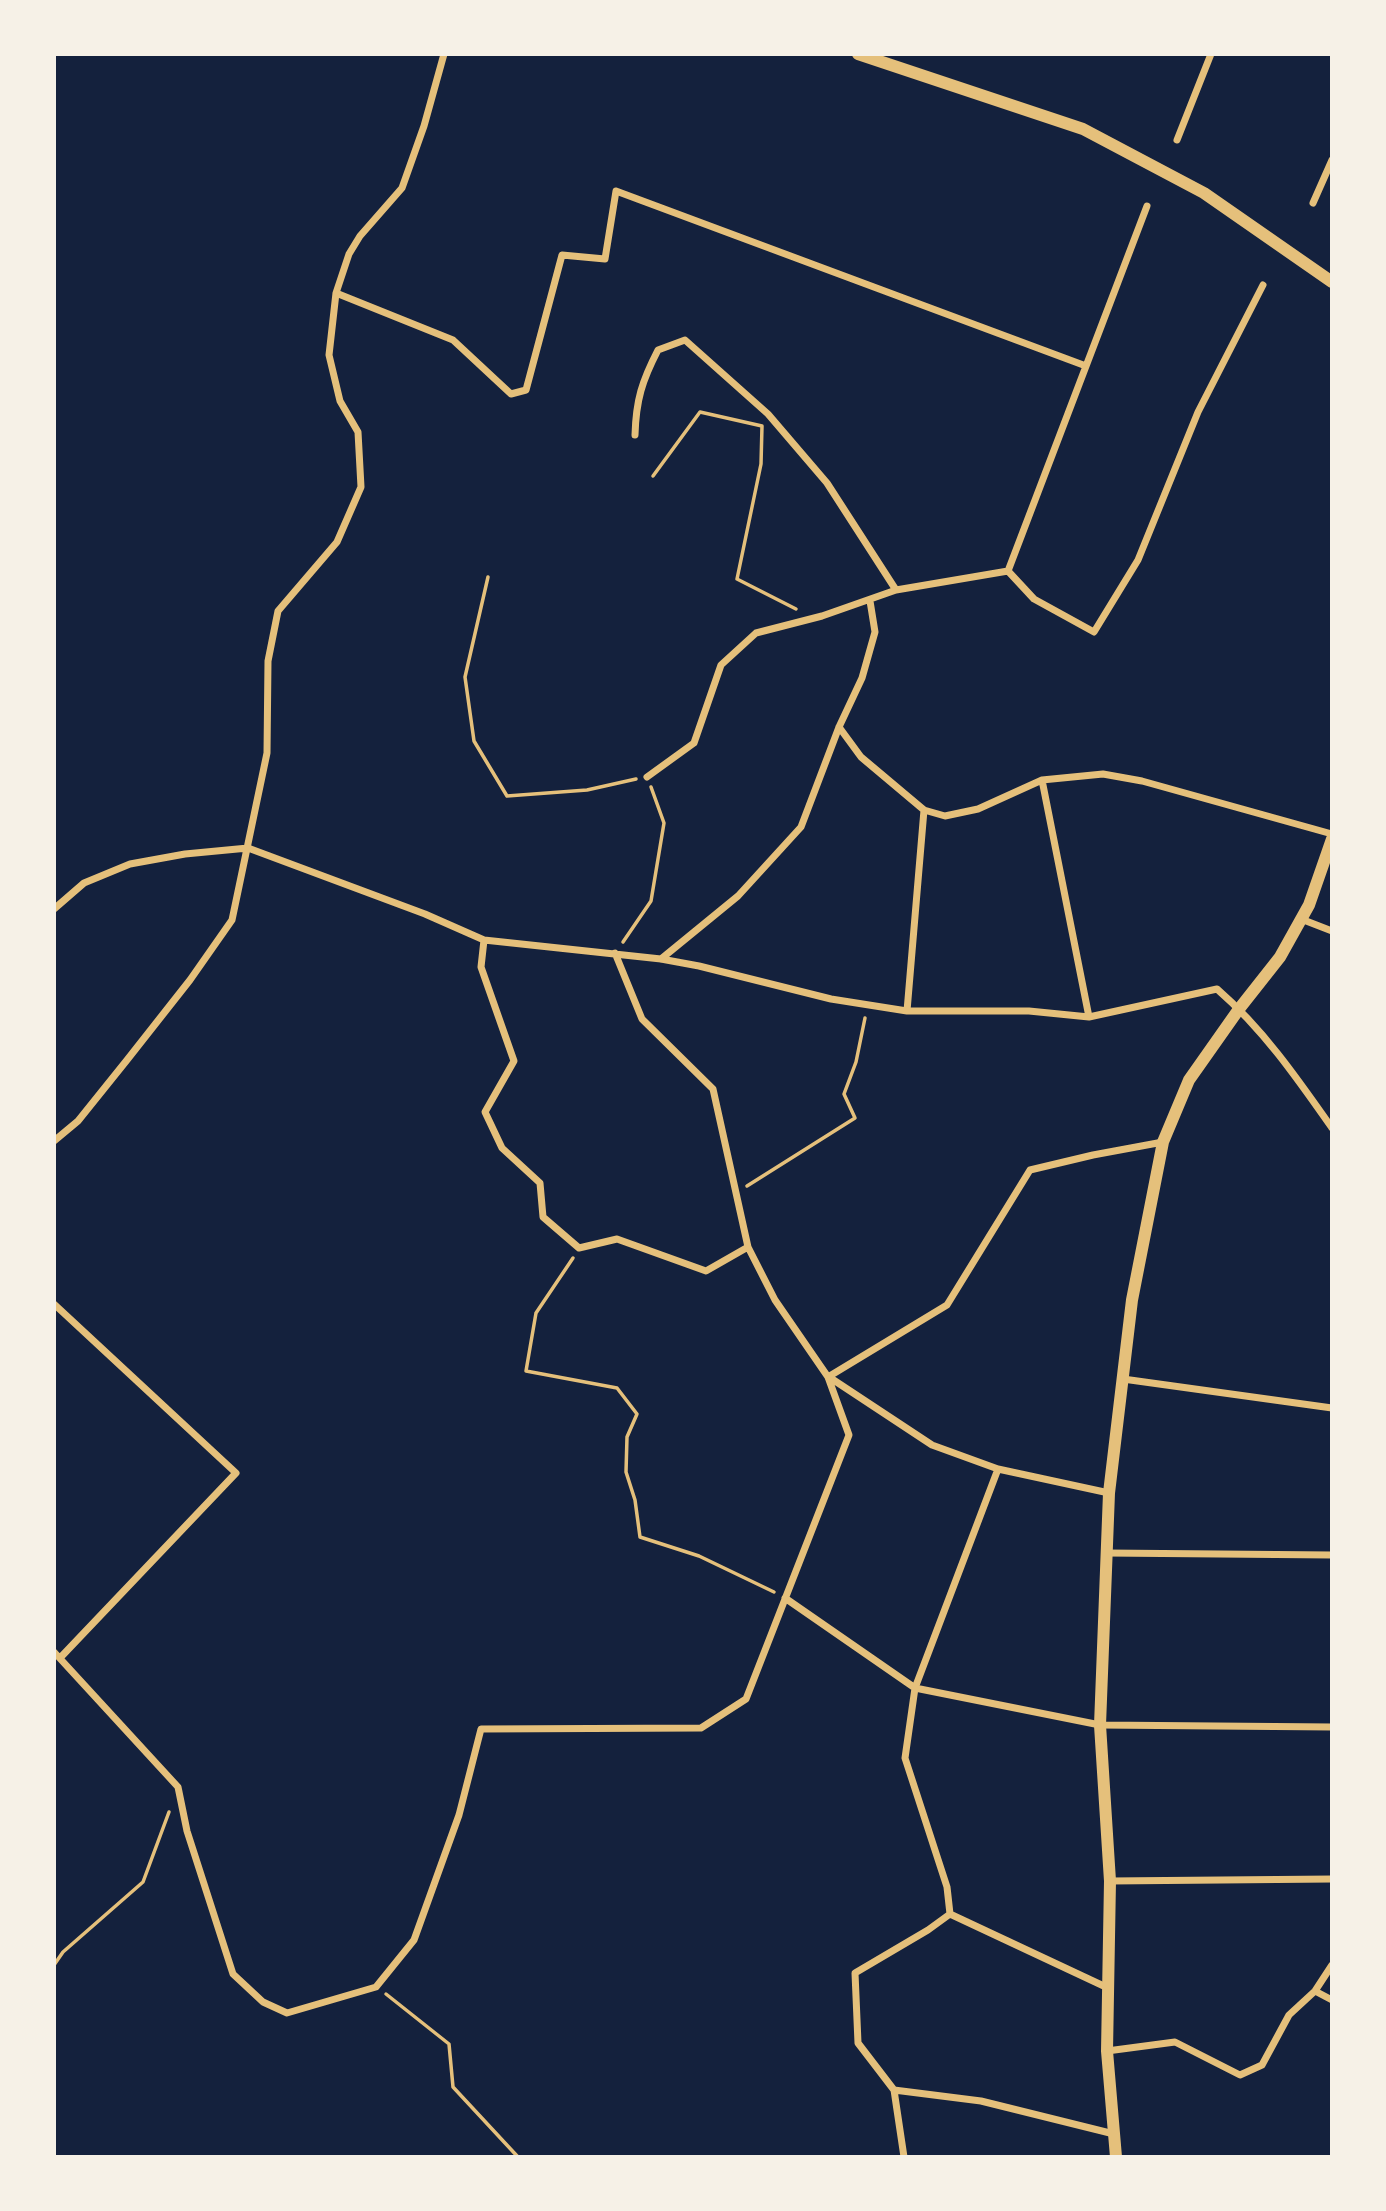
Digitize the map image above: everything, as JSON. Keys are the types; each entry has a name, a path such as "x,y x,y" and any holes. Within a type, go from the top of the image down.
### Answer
{"street":[{"path":"54,1141 78,1121 190,980 232,920 267,753 268,661 278,611 337,542 361,487 358,432 340,401 329,355 336,293 349,254 402,188 424,126 444,54"},
{"path":"858,54 1083,129 1205,193 1332,282"},
{"path":"1177,140 1211,54"},
{"path":"1313,203 1332,160"},
{"path":"336,293 453,340 511,394 526,390 562,255 605,259 616,191 1086,366"},
{"path":"1008,571 1147,206"},
{"path":"1008,571 1034,599 1094,632 1138,560 1198,412 1264,285"},
{"path":"635,435 636,407 643,379 658,350 685,340 768,414 827,483 895,590"},
{"path":"647,777 694,743 721,665 756,633 870,601 895,590 1008,571"},
{"path":"661,959 738,896 801,827 839,727 862,678 874,632 870,601"},
{"path":"839,727 861,757 924,810 945,816 978,809 1042,780 1103,774 1142,781 1332,834"},
{"path":"1042,780 1088,1017"},
{"path":"907,1011 924,810"},
{"path":"1116,2157 1107,2051 1110,1881 1100,1725 1109,1493 1132,1300 1163,1142 1189,1080 1280,957 1309,905 1332,839"},
{"path":"54,909 84,883 130,864 185,854 248,848 425,914 484,940 661,959 831,999 907,1011 1028,1012 1088,1017 1217,989 1239,1009 1282,1058 1332,1128"},
{"path":"1301,919 1332,931"},
{"path":"484,940 481,967 514,1061 485,1112 502,1148 540,1183 543,1217 579,1248 617,1239 706,1271 748,1247"},
{"path":"54,1304 236,1473 57,1655 178,1787 187,1831 233,1974 263,2002 287,2013 376,1987 414,1940 459,1815 481,1729 701,1727 746,1699 849,1435 828,1377 775,1300 748,1247 713,1089 642,1019 615,953"},
{"path":"828,1377 947,1305 1030,1170 1093,1154 1163,1142"},
{"path":"828,1377 932,1445 998,1469 1109,1493"},
{"path":"1123,1379 1332,1408"},
{"path":"950,1914 947,1887 905,1758 915,1688 998,1469"},
{"path":"1105,1553 1332,1555"},
{"path":"785,1598 915,1688 1100,1725 1332,1727"},
{"path":"1110,1881 1332,1879"},
{"path":"950,1914 1108,1988"},
{"path":"904,2157 894,2090 858,2043 855,1973 950,1914"},
{"path":"1107,2051 1175,2042 1240,2075 1262,2065 1289,2014 1315,1991 1332,1965"},
{"path":"1315,1991 1332,2000"},
{"path":"894,2090 981,2101 1114,2134"}],"path":[{"path":"653,476 700,412 762,426 761,464 737,579 813,618"},
{"path":"488,577 465,677 474,741 507,796 587,790 647,777 664,823 651,901 615,953"},
{"path":"737,1193 855,1118 844,1094 856,1062 867,1005"},
{"path":"579,1248 536,1313 526,1371 617,1388 637,1414 627,1437 626,1472 635,1500 640,1537 699,1556 785,1598"},
{"path":"54,1965 63,1952 143,1882 178,1787"},
{"path":"376,1987 449,2044 453,2087 518,2157"}]}
